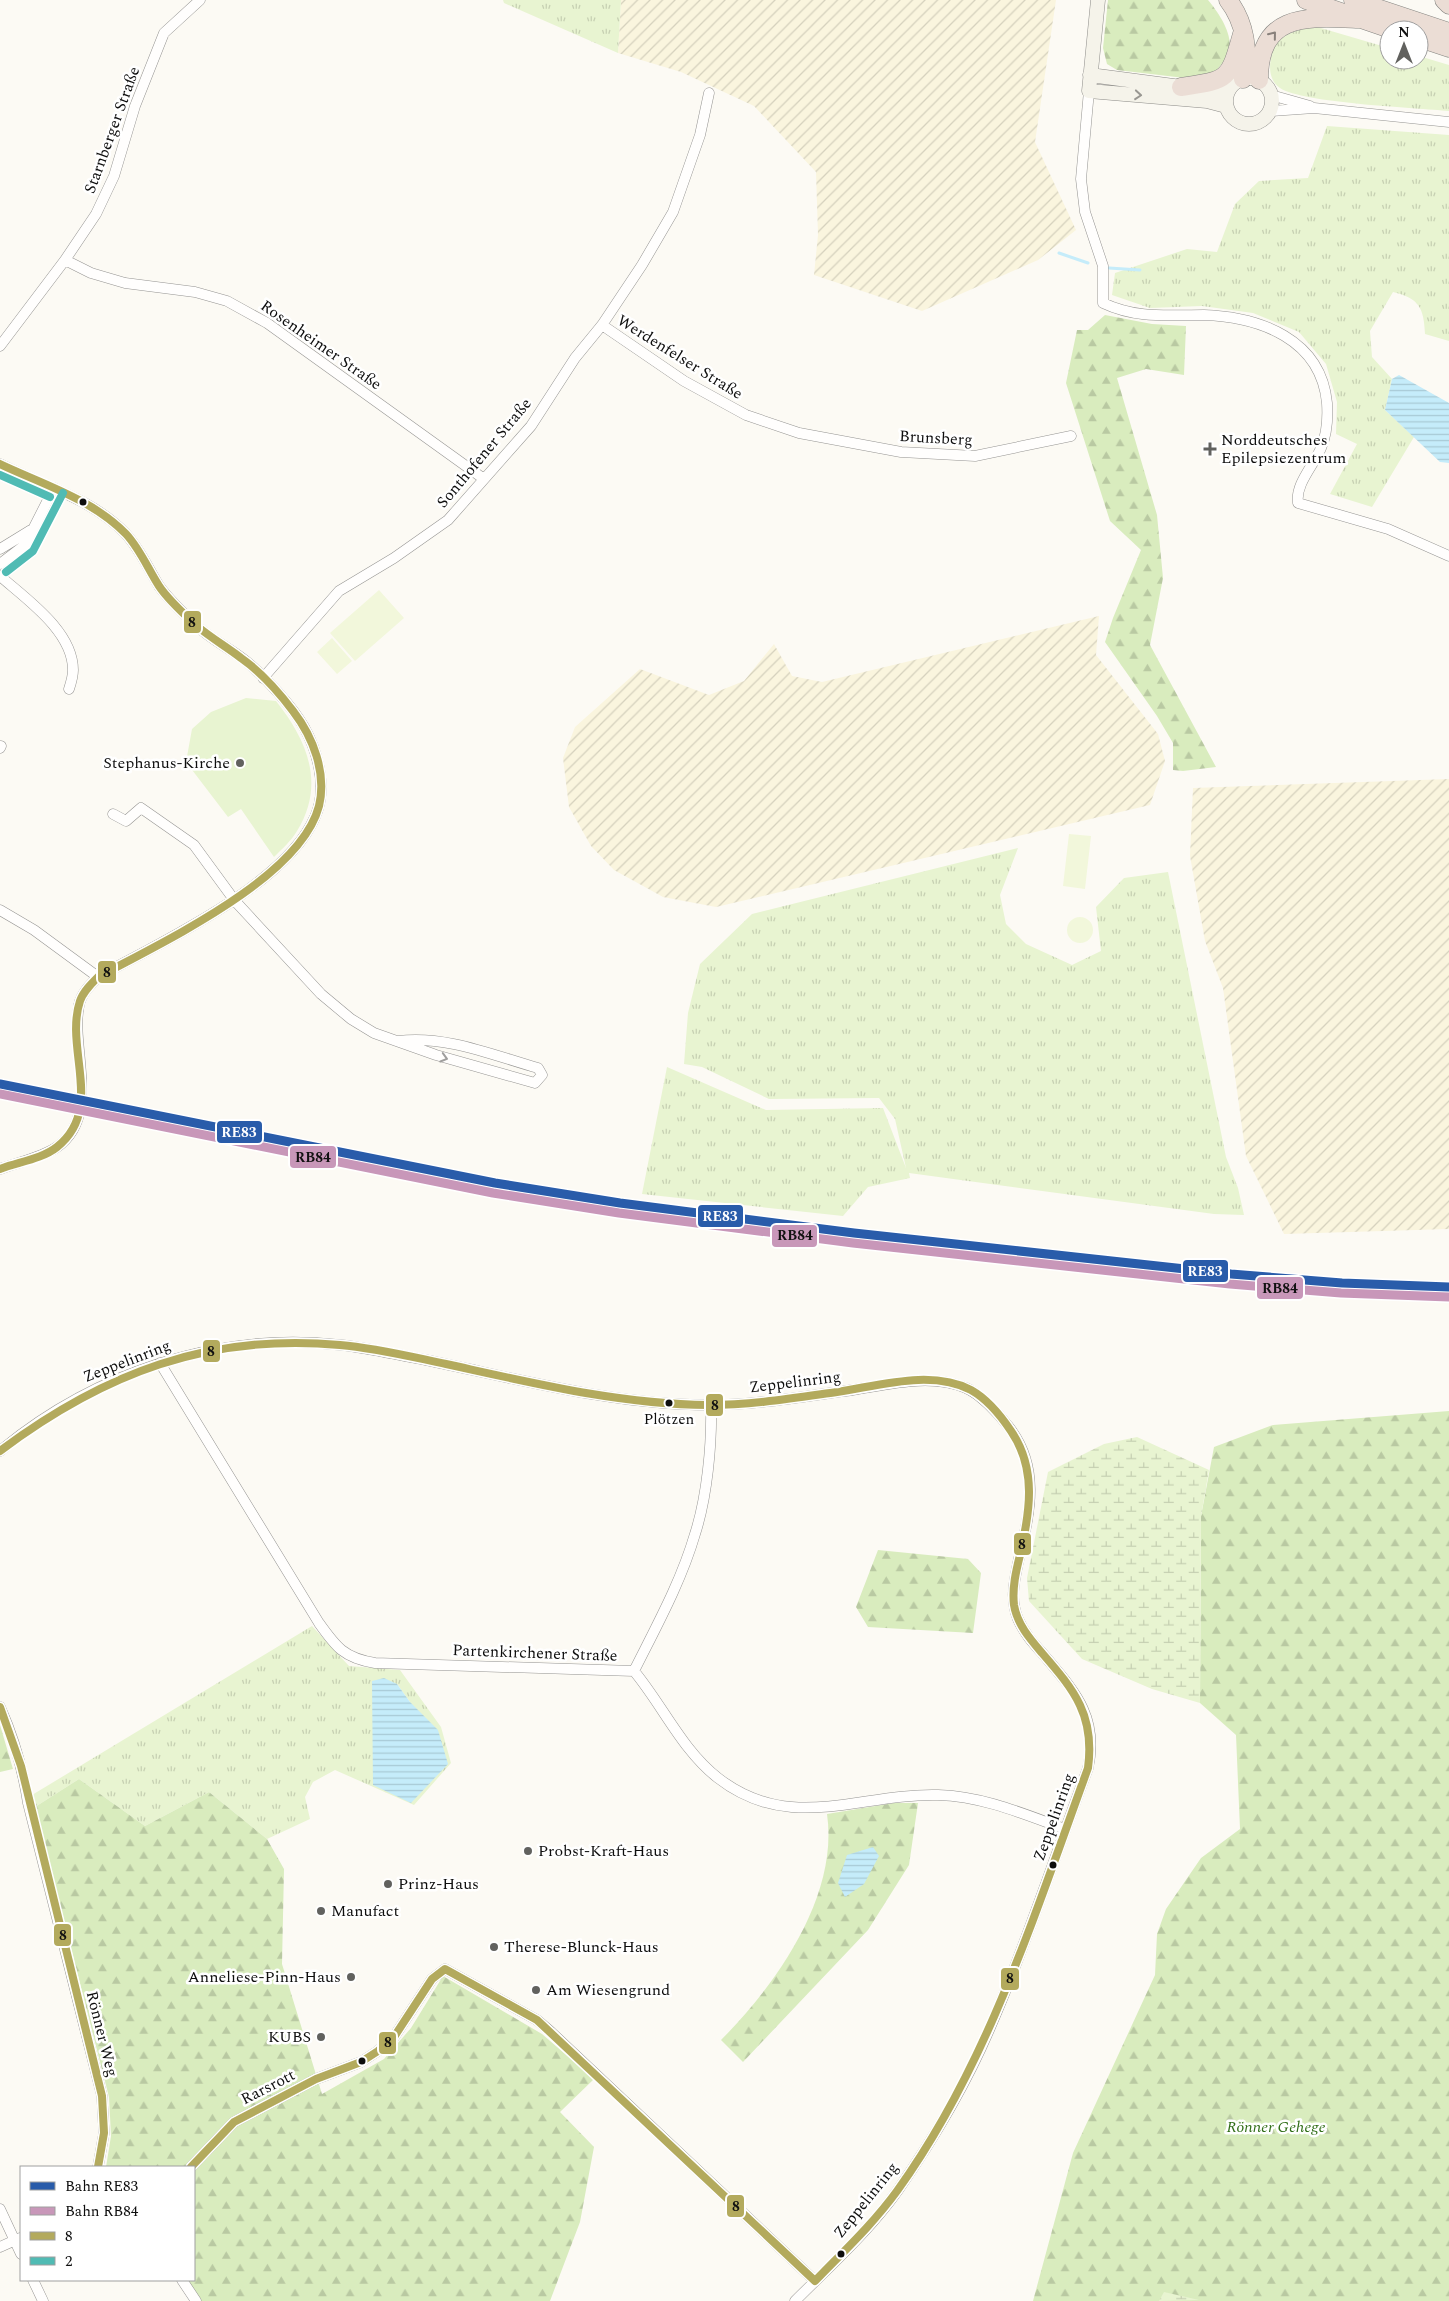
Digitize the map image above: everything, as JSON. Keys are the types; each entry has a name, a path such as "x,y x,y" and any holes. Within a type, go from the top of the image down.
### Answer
{"highway":[{"path":"1228,0 1238,18 1251,80"},
{"path":"1306,0 1379,25"},
{"path":"1353,0 1449,32"},
{"path":"1444,0 1449,4"},
{"path":"1251,80 1263,49 1270,37 1286,24 1307,18 1359,19"},
{"path":"1181,87 1207,84 1223,77 1236,60 1242,34"},
{"path":"1429,41 1449,48"}],"main road":[{"path":"1098,0 1089,91 1207,101 1226,106"},
{"path":"1090,75 1208,92 1228,90"},
{"path":"1251,80 1266,85 1271,95 1271,111 1262,120 1248,125 1234,119 1226,106 1228,90 1234,83 1251,80"}],"street":[{"name":"Starnberger Straße","path":"0,346 65,260 96,214 114,176 136,106 164,34 200,0"},
{"path":"1089,91 1081,179 1085,212 1103,266 1103,303 1152,317 1224,317 1248,322 1291,338 1305,350 1317,367 1327,402 1324,440 1298,492 1298,503 1388,529 1449,556"},
{"name":"Sonthofener Straße","path":"262,678 339,591 394,558 448,520 531,426 575,358 602,326 673,212 700,135 710,93"},
{"path":"1271,95 1314,108"},
{"path":"1271,111 1314,108 1449,122"},
{"name":"Rosenheimer Straße","path":"65,260 91,273 124,282 195,292 227,301 267,323 484,479"},
{"name":"Werdenfelser Straße","path":"602,326 684,381 746,415 799,433"},
{"name":"Brunsberg","path":"799,433 901,452 975,456 1072,436"},
{"path":"0,464 88,504 118,526 139,550 160,588 198,628 247,662 304,726 315,750 320,774 320,795 316,817 297,846 235,901 98,977 87,987 79,1004 83,1084 81,1101 76,1121 68,1138 56,1148 0,1169"},
{"path":"0,564 25,545 54,488"},
{"path":"0,549 31,530"},
{"path":"0,576 51,620 58,631 73,660 74,672 69,689"},
{"path":"113,814 126,821 141,808 194,845 235,901 321,994 351,1019 374,1034 436,1055 535,1082 542,1075 538,1068 441,1040 419,1038 398,1041"},
{"path":"0,910 34,930 98,977"},
{"name":"Zeppelinring","path":"0,1451 50,1414 79,1396 160,1364 181,1356 234,1346 284,1342 331,1344 364,1348 593,1394 659,1403 711,1405 788,1399 928,1379 967,1388 1005,1421 1023,1448 1030,1467 1031,1485 1030,1513 1013,1591 1015,1612 1025,1633 1080,1700 1089,1728 1091,1744 1088,1768 992,2025 962,2085 897,2191 872,2222 795,2301"},
{"name":"Partenkirchener Straße","path":"160,1364 319,1623 335,1646 345,1654 359,1660 375,1663 634,1671 700,1762 718,1779 734,1789 766,1803 812,1810 893,1796 940,1795 971,1799 1001,1806 1066,1828"},
{"path":"634,1671 666,1605 695,1535 706,1482 711,1405"},
{"name":"Rönner Weg","path":"0,1707 9,1728 24,1778 28,1803 102,2096 104,2133 98,2166"},
{"name":"Rarsrott","path":"192,2166 234,2122 316,2079 361,2062 378,2051 394,2037 432,1979 445,1969 537,2020 584,2065 633,2106 815,2280"},
{"path":"0,2209 18,2239 0,2247"},
{"path":"33,2281 43,2301"},
{"path":"183,2281 196,2301"}],"shaded area":[{"path":"621,0 1056,0 1035,142 1076,230 1038,260 922,311 814,275 818,235 816,172 754,106 681,72 618,53"},
{"path":"1099,616 1096,655 1158,734 1165,761 1150,805 716,907 663,897 614,870 591,846 569,807 563,758 575,727 640,669 709,695 744,681 774,644 792,676 822,682"},
{"path":"1449,779 1449,1229 1284,1234 1246,1156 1223,988 1205,941 1190,856 1193,788"}],"green space":[{"path":"503,0 621,0 618,53 504,3"},
{"path":"1108,0 1208,0 1217,12 1228,34 1230,50 1227,57 1213,75 1193,79 1117,70 1107,64 1103,48"},
{"path":"1314,26 1379,45 1379,70 1429,70 1429,59 1449,65 1449,111 1311,98 1280,88 1271,77 1272,53 1278,41 1301,29"},
{"path":"1327,126 1449,135 1449,341 1425,334 1423,317 1418,306 1409,297 1393,292 1370,331 1372,357 1392,379 1385,410 1414,437 1372,507 1330,494 1357,444 1336,434 1337,402 1326,364 1299,332 1253,313 1202,306 1150,308 1112,295 1115,273 1187,249 1217,252 1235,204 1259,181 1308,178"},
{"path":"1105,315 1152,324 1186,326 1184,375 1146,369 1117,378 1157,515 1163,578 1150,645 1216,767 1183,771 1173,770 1173,743 1157,716 1105,642 1141,550 1110,521 1066,383 1077,330 1088,330"},
{"path":"379,590 404,618 355,661 330,633"},
{"path":"332,638 352,661 337,674 317,652"},
{"path":"246,698 276,701 296,731 309,763 311,779 310,796 306,814 295,834 274,857 241,809 228,817 186,762 192,729 211,712"},
{"path":"1069,834 1091,836 1085,889 1063,886"},
{"path":"1018,848 1000,895 1006,924 1026,944 1072,965 1101,951 1096,907 1124,878 1168,872 1226,1157 1238,1188 1244,1215 1214,1214 909,1173 910,1178 868,1187 843,1216 642,1194 667,1067 766,1110 883,1108 906,1168 895,1119 879,1098 769,1099 702,1067 684,1064 688,1013 700,964 752,914"},
{"path":"1080,917 1089,921 1093,930 1089,939 1080,943 1071,939 1067,930 1071,921"},
{"name":"Rönner Gehege","path":"1449,1411 1449,2301 1033,2301 1073,2153 1155,1975 1157,1934 1166,1909 1201,1858 1240,1829 1236,1735 1200,1703 1201,1516 1214,1447 1273,1425"},
{"path":"1137,1437 1209,1470 1201,1516 1200,1703 1152,1689 1082,1659 1029,1601 1027,1578 1048,1472 1104,1444"},
{"path":"878,1550 968,1559 981,1573 973,1633 868,1627 856,1607"},
{"path":"312,1626 349,1666 400,1670 441,1727 451,1763 414,1805 335,1770 313,1782 305,1797 310,1819 267,1839 209,1792 145,1826 79,1779 35,1807 32,1795","holes":["397,1684 410,1702 373,1785 374,1742"]},
{"path":"0,1725 13,1769 0,1772"},
{"path":"79,1779 145,1826 209,1792 267,1839 284,1869 282,1964 322,2094 384,2059 411,2028 443,1976 542,2034 594,2079 560,2112 594,2147 580,2222 550,2301 200,2301 189,2281 195,2281 195,2166 106,2166 111,2136 109,2097 35,1807"},
{"path":"894,1803 918,1803 909,1865 868,1930 743,2062 721,2040 762,1993 782,1966 799,1937 813,1907 823,1876 828,1845 827,1814"},
{"path":"1164,2292 1199,2300 1159,2301"}],"water":[{"path":"1399,375 1449,403 1449,463 1440,462 1385,410 1392,379"},
{"path":"384,1678 397,1684 410,1702 438,1730 448,1764 411,1803 373,1785 372,1681"},
{"path":"873,1847 879,1856 864,1884 845,1897 838,1883 847,1855"}],"waterway":[{"path":"1059,253 1088,263"},
{"path":"1109,268 1140,270"}],"rail line":[{"name":"RE83","path":"0,1084 495,1183 620,1203 854,1233 1231,1274 1342,1283 1449,1287"},
{"name":"RB84","path":"0,1094 493,1193 619,1213 853,1243 1230,1284 1341,1293 1449,1297"}],"transit line":[{"name":"8","path":"0,464 66,493 98,511 126,534 140,553 163,592 172,602 202,630 255,669 269,682 287,704 307,732 320,768 321,781 319,806 307,833 285,859 257,883 225,906 98,977 83,994 76,1019 81,1097 79,1115 71,1132 51,1151 0,1169"},
{"name":"2","path":"0,475 50,497"},
{"name":"2","path":"6,572 33,551 63,493"},
{"name":"8","path":"0,1451 39,1424 79,1400 119,1380 160,1364 202,1353 246,1346 292,1343 367,1348 576,1391 609,1397 675,1404 724,1405 789,1399 904,1381 939,1381 971,1390 988,1403 1011,1431 1025,1460 1029,1491 1028,1507 1024,1539 1015,1580 1014,1605 1018,1619 1025,1631 1073,1692 1080,1705 1088,1733 1088,1768 1049,1878 1007,1987 958,2092 929,2143 888,2203 815,2281 537,2020 445,1969 432,1979 394,2037 378,2051 361,2062 316,2079 234,2122 192,2166"},
{"name":"8","path":"0,1707 21,1766 102,2096 104,2133 98,2166"}],"place":[{"name":"Norddeutsches Epilepsiezentrum","path":"1210,449"},
{"name":"Stephanus-Kirche","path":"240,763"},
{"name":"Plötzen","path":"669,1403"},
{"name":"Probst-Kraft-Haus","path":"528,1851"},
{"name":"Prinz-Haus","path":"388,1884"},
{"name":"Manufact","path":"321,1911"},
{"name":"Therese-Blunck-Haus","path":"494,1947"},
{"name":"Anneliese-Pinn-Haus","path":"351,1977"},
{"name":"Am Wiesengrund","path":"536,1990"},
{"name":"KUBS","path":"321,2037"}]}
